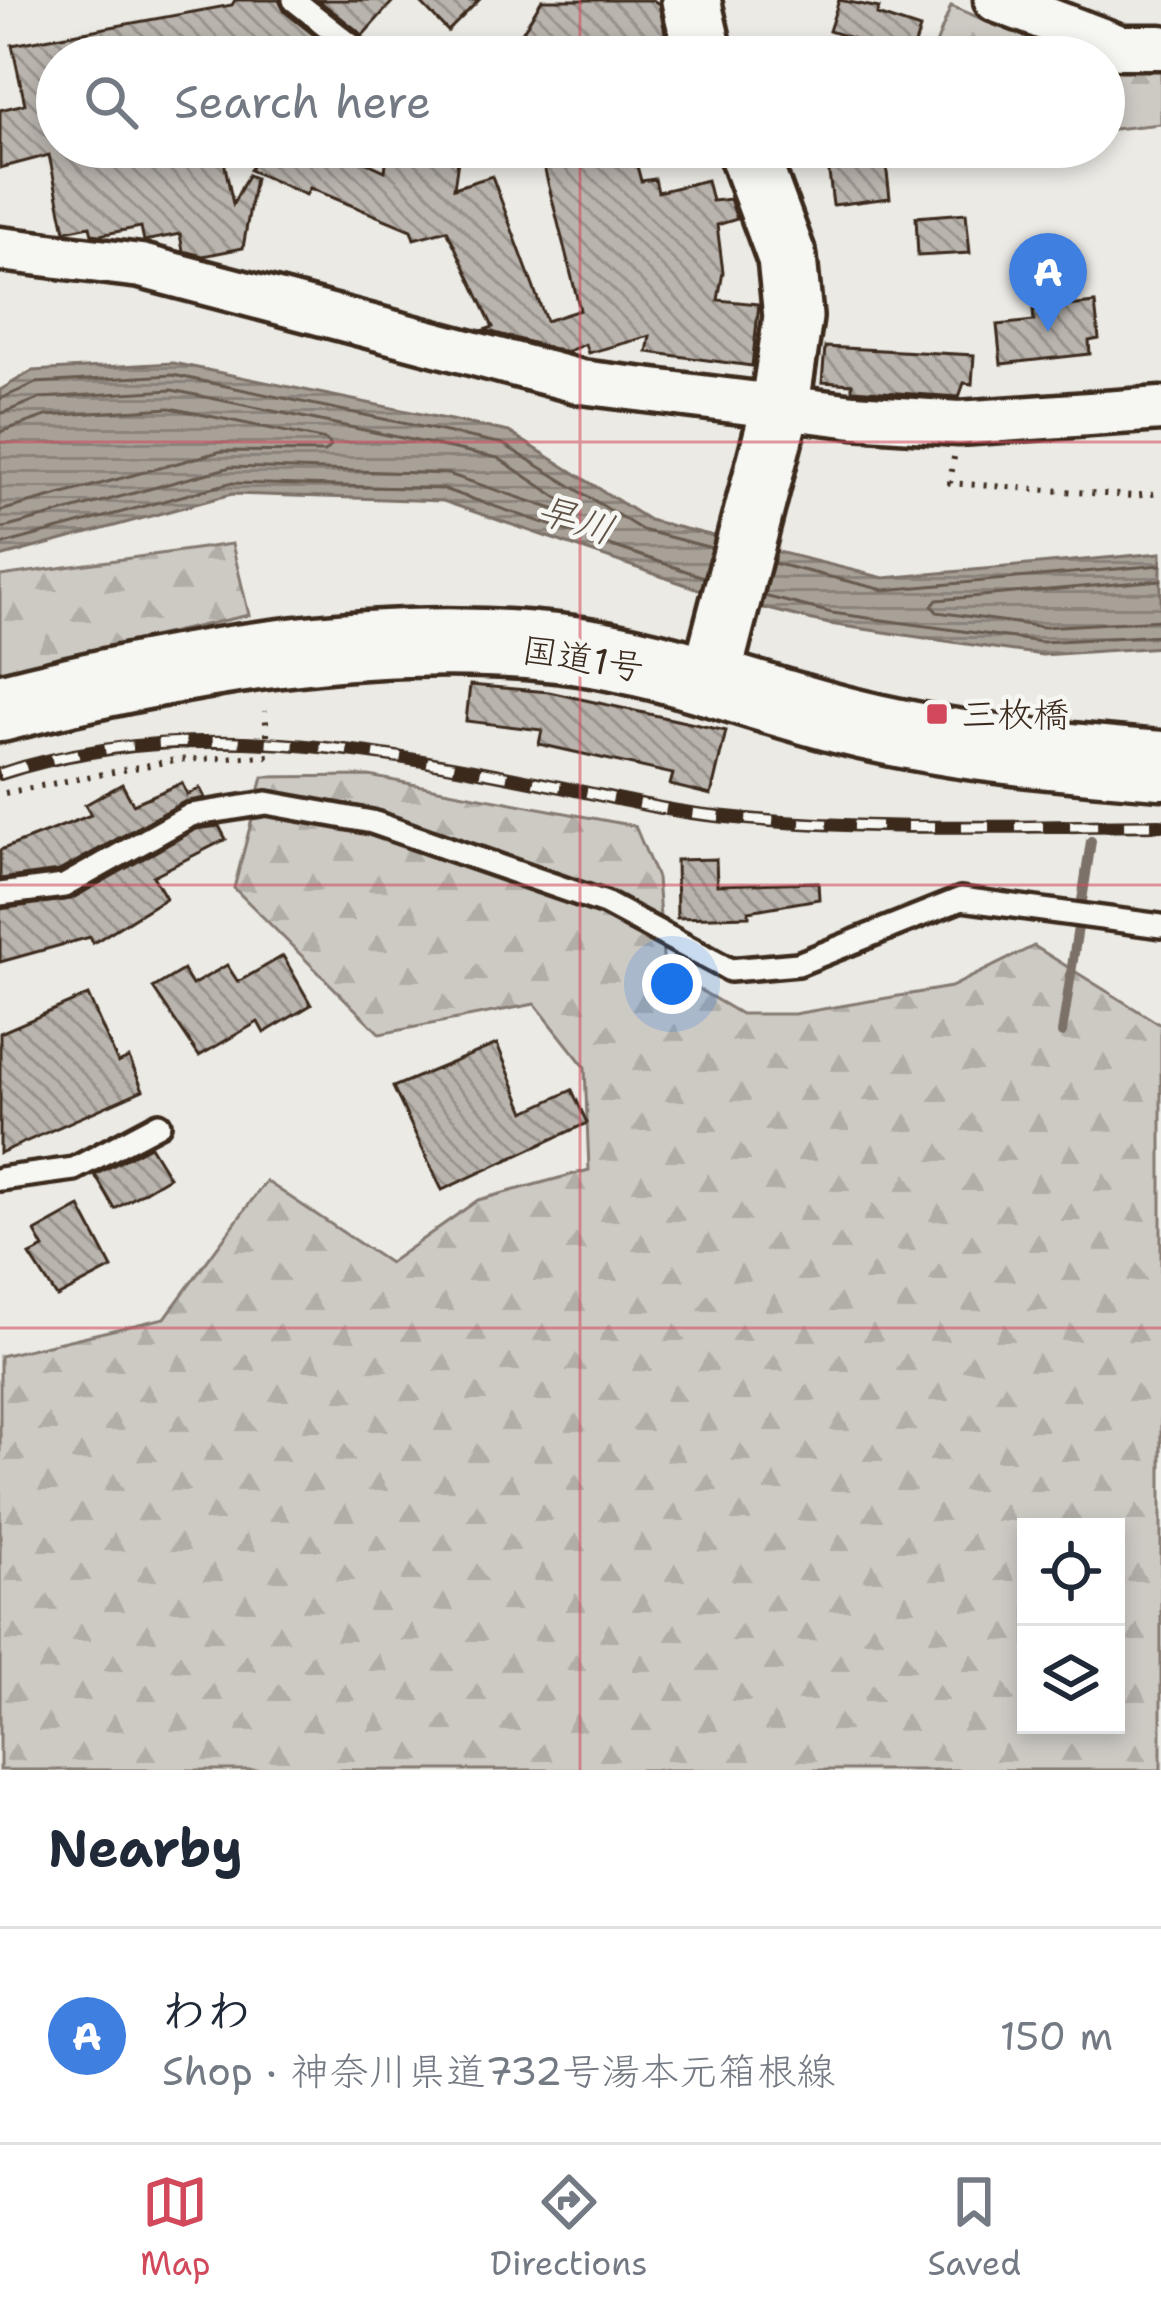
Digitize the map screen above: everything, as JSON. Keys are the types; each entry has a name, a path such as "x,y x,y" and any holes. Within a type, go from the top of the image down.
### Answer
{"highway":[{"name":"国道1号","path":"0,708 281,656 456,642 716,666 931,741 1161,766"}],"main road":[{"path":"691,0 699,36"},
{"path":"716,666 779,411 793,317 787,258 754,168"}],"street":[{"path":"996,0 1091,36"},
{"path":"1125,47 1161,47"},
{"path":"0,249 141,266 580,382 779,411 958,423 1161,409"}],"lane":[{"path":"294,0 339,36"},
{"path":"0,894 64,886 191,815 267,803 373,822 605,903 730,970 798,964 961,899 1161,926"},
{"path":"0,1179 74,1169 159,1124"}],"path":[{"path":"950,483 1133,496 1161,493"},
{"path":"5,793 175,760 269,756 265,711"}],"green space":[{"path":"951,6 1023,36 939,36"},
{"path":"1125,61 1161,64 1161,124 1125,128"},
{"path":"232,544 249,615 0,671 0,576"},
{"path":"369,776 635,826 657,878 664,969 741,1014 794,1014 951,987 1034,946 1161,1025 1161,1770 0,1770 0,1356 165,1318 266,1181 389,1263 478,1200 589,1170 585,1067 535,1004 380,1034 234,888 263,777"}],"water":[{"name":"早川","path":"173,363 509,432 649,520 884,578 1161,553 1161,647 1042,655 829,624 727,599 443,501 232,494 0,557 0,390 32,371"}],"building":[{"path":"235,0 279,0 285,12 315,36 62,36 232,5"},
{"path":"318,0 394,0 363,35"},
{"path":"418,0 479,0 448,31"},
{"path":"542,0 653,0 659,4 666,36 520,36"},
{"path":"839,0 879,8 877,15 920,29 918,36 845,36 829,31"},
{"path":"36,41 36,158 0,168 0,110 25,104 12,45"},
{"path":"52,168 225,168 233,204 248,175 255,178 243,248 203,256 183,251 180,234 144,241 141,227 100,235 92,234 90,226 65,231"},
{"path":"457,168 454,188 492,176 546,321 580,310 544,168 638,168 641,181 655,179 658,192 707,180 712,201 730,199 737,219 717,225 723,272 718,300 759,304 752,366 647,352 650,336 588,353 585,344 566,352 484,330 493,327 447,230 414,239 411,230 310,188 306,195 250,170"},
{"path":"828,168 886,168 890,198 833,205"},
{"path":"966,213 970,253 918,256 916,217"},
{"path":"1095,303 1099,339 1089,341 1090,354 1001,364 997,325 1034,321 1033,310"},
{"path":"825,347 974,355 972,384 964,383 959,397 852,390 852,384 822,382"},
{"path":"470,685 549,692 726,731 711,795 670,785 673,774 539,744 542,730 466,721"},
{"path":"182,783 187,795 200,788 205,798 184,802 59,871 0,879 0,850 91,815 85,805 122,784 133,804"},
{"path":"219,826 226,839 153,876 166,898 93,943 90,937 0,962 0,909 71,899 196,829"},
{"path":"716,859 717,885 818,882 819,899 749,911 749,916 677,918 676,860"},
{"path":"283,956 311,1005 264,1033 258,1022 199,1056 153,988 183,970 192,985 227,965 238,982"},
{"path":"88,995 118,1063 129,1058 143,1090 0,1153 0,1033"},
{"path":"497,1044 525,1112 572,1090 587,1123 442,1190 393,1087"},
{"path":"150,1146 169,1177 115,1209 95,1175"},
{"path":"80,1207 112,1268 57,1297 30,1255 44,1248 35,1232"}],"waterway":[{"path":"1062,1033 1091,841"}],"railway":[{"path":"0,774 141,745 282,744 424,761 716,816 883,826 1161,825"}],"place":[{"name":"わわ","path":"1048,332"},
{"name":"三枚橋","path":"937,714"}]}
